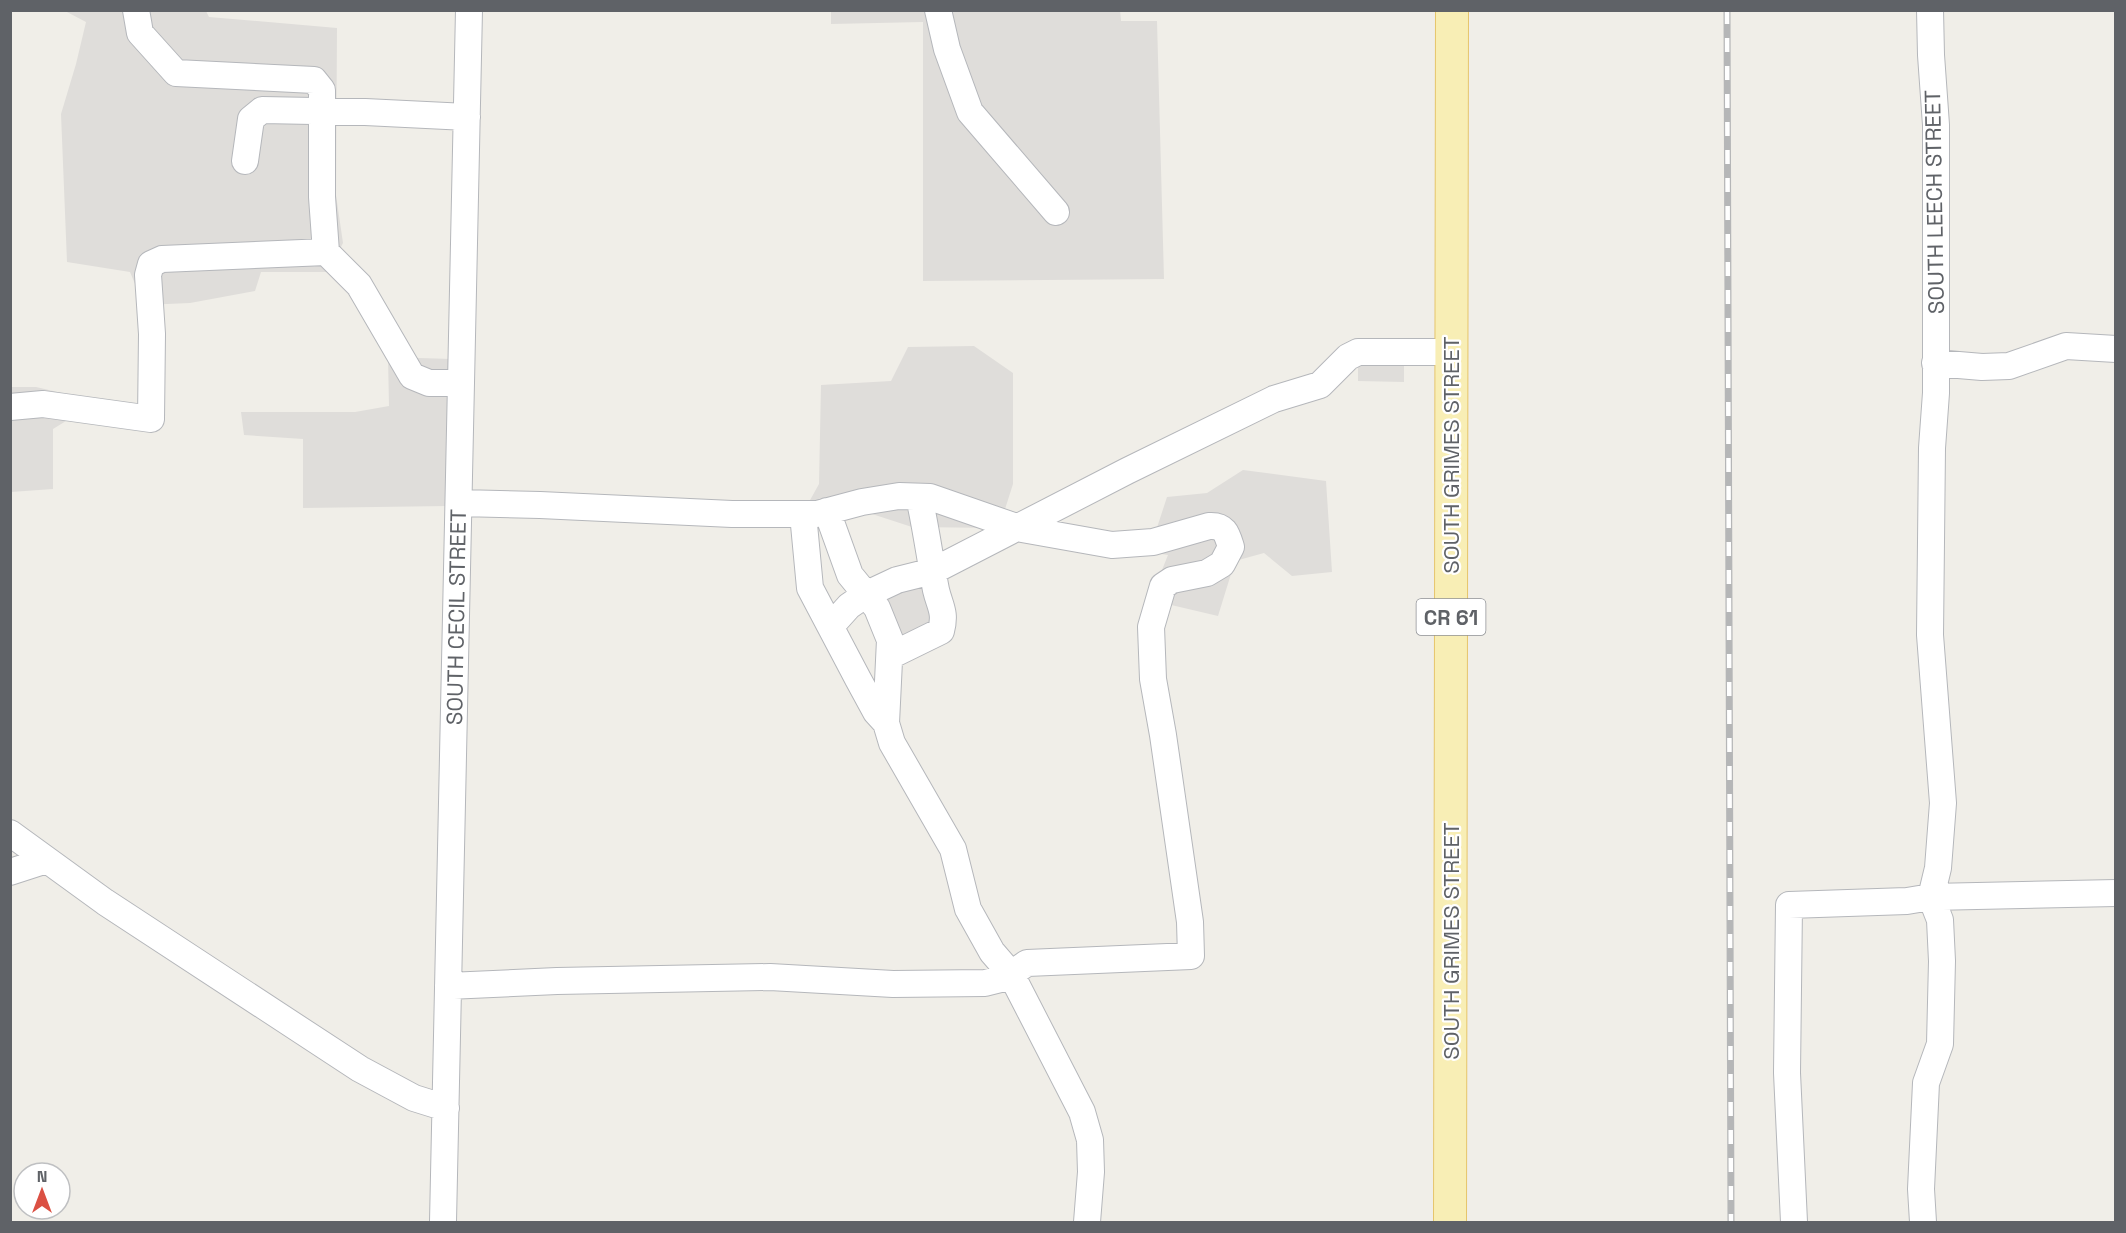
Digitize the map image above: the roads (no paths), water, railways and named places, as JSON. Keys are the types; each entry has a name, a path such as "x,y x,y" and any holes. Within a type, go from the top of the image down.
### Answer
{"main road":[{"name":"SOUTH GRIMES STREET","path":"1450,1222 1452,10"}],"street":[{"path":"136,10 140,33 176,73 314,80 321,90 322,196 326,252 359,285 412,376 429,383 461,383"},
{"name":"SOUTH CECIL STREET","path":"443,1222 469,10"},
{"path":"938,10 947,49 970,112 1056,212"},
{"name":"SOUTH LEECH STREET","path":"1930,10 1936,125 1936,393 1932,448 1930,635 1943,803 1938,868 1931,897"},
{"path":"245,161 251,119 262,110 467,117"},
{"path":"10,407 43,404 151,419 152,334 148,275 150,264 162,259 326,252"},
{"path":"1935,363 1982,367 2009,366 2066,346 2115,349"},
{"path":"831,626 849,606 865,595 897,580 933,571 1016,527 1274,399 1320,385 1348,357 1358,352 1451,352"},
{"path":"448,986 557,981 770,977 894,984 985,982 1005,978 1027,963 1191,956 1190,922 1153,679 1151,627 1163,586 1172,580 1207,573 1222,564 1231,547 1226,531 1218,525 1153,542 1112,545 1016,527 930,498 919,497 899,496 815,512 732,514 459,503"},
{"path":"890,656 941,631 944,618 919,497"},
{"path":"815,512 850,575 877,608 890,640 886,723 892,743 952,849 968,909 992,952 1011,974 1082,1112 1090,1140 1091,1172 1087,1222"},
{"path":"815,512 810,588 876,712 886,723"},
{"path":"10,833 105,902 360,1069 414,1098 446,1108"},
{"path":"10,872 46,860"},
{"path":"1794,1222 1786,1073 1789,905 1907,901 1931,897 2115,893"},
{"path":"1923,1222 1921,1189 1926,1083 1940,1044 1942,961 1940,920 1931,897"}],"railway":[{"path":"1727,10 1731,1222"}]}
